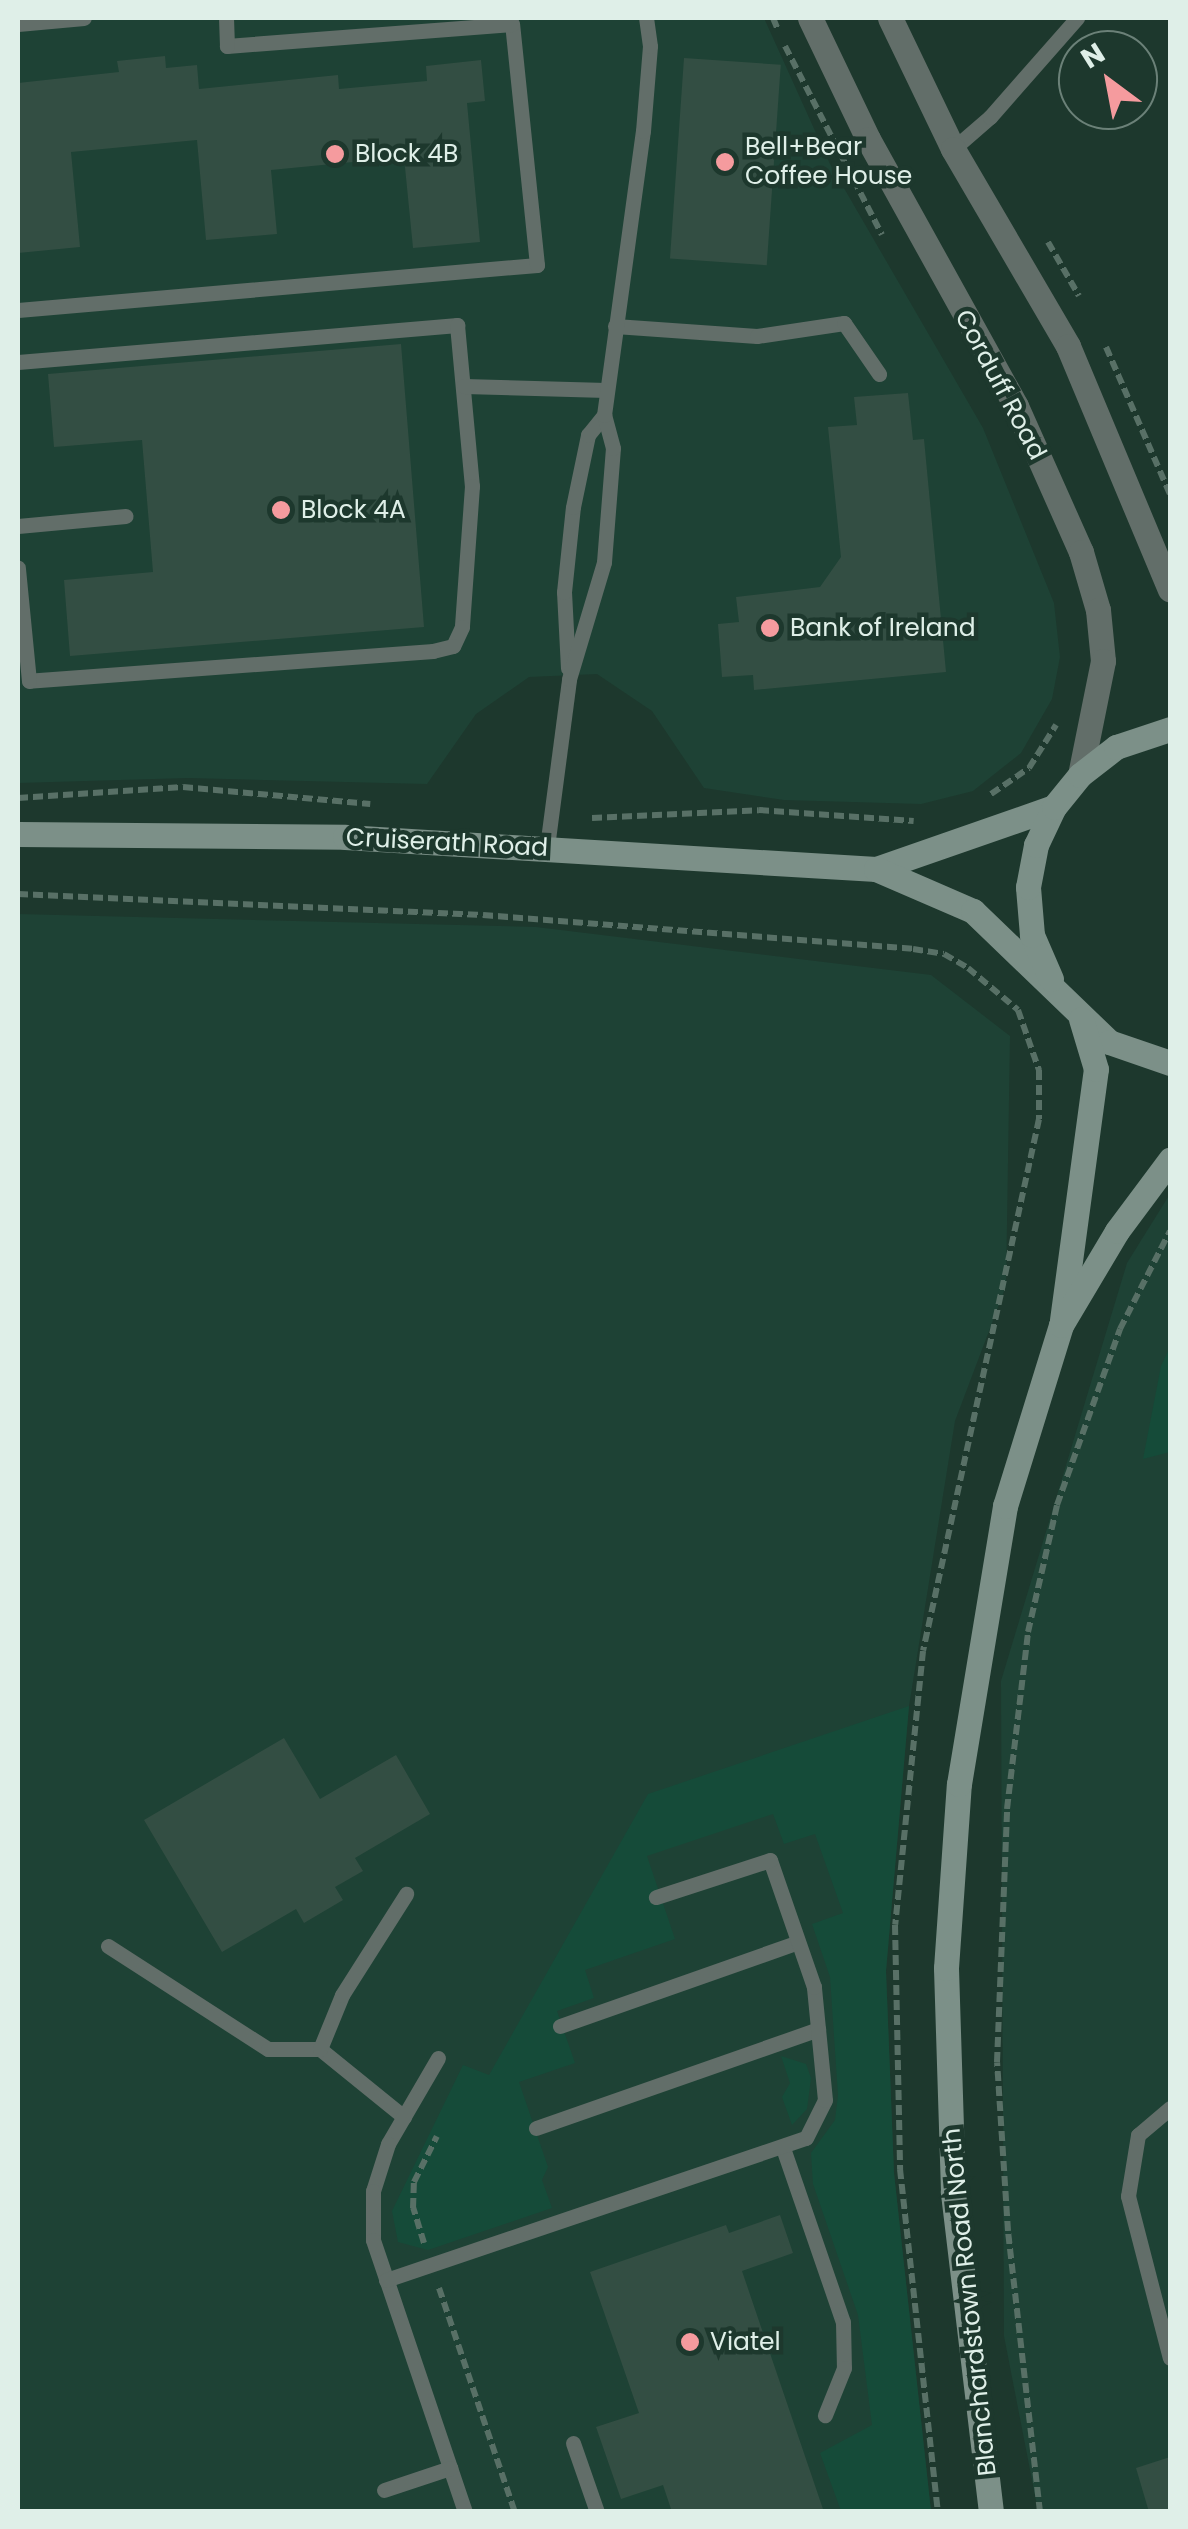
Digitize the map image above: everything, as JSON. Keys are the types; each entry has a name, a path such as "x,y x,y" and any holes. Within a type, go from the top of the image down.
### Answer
{"main road":[{"path":"1170,729 1116,747 1080,774 1054,807 1036,845 1028,887 1032,935 1054,988 1081,1020 1109,1042 1170,1063"},
{"name":"Cruiserath Road","path":"876,869 956,846 1054,807"},
{"name":"Cruiserath Road","path":"18,834 344,837 876,869 973,911 1054,988"},
{"name":"Blanchardstown Road North","path":"992,2512 953,2192 946,1968 959,1784 979,1642 1005,1506 1062,1325 1096,1069 1081,1020"},
{"name":"Blanchardstown Road North","path":"1062,1325 1117,1230 1170,1160"}],"street":[{"name":"Corduff Road","path":"810,18 868,139 1016,406 1081,552 1098,610 1102,661 1080,774"},
{"path":"890,18 953,149 1068,346 1170,590"}],"lane":[{"path":"18,24 84,18"},
{"path":"18,310 537,265 512,24 227,46 226,18"},
{"path":"547,847 569,678 604,562 613,448 604,415 642,132 650,46 646,18"},
{"path":"953,149 990,117 1077,18"},
{"path":"615,326 757,336 844,323 878,374"},
{"path":"18,362 457,325 472,486 462,627 453,646 30,682 18,568"},
{"path":"464,386 606,390"},
{"path":"569,678 564,592 573,506 588,435 604,415"},
{"path":"18,526 126,516"},
{"path":"386,2280 806,2138 824,2100 814,1986 770,1860 656,1897"},
{"path":"320,2049 342,1994 406,1894"},
{"path":"560,2026 798,1942"},
{"path":"108,1946 268,2049 320,2049 404,2117"},
{"path":"536,2128 818,2029"},
{"path":"438,2058 404,2117 373,2190 373,2240 465,2512"},
{"path":"1170,2108 1138,2135 1128,2196 1170,2358"},
{"path":"783,2148 843,2322 844,2368 825,2415"},
{"path":"573,2442 598,2512"},
{"path":"384,2490 450,2468"}],"path":[{"path":"772,18 839,162 885,242"},
{"path":"18,894 482,915 913,949 956,961 1018,1010 1040,1070 1039,1119 923,1651 895,1924 900,2168 938,2512"},
{"path":"1040,2512 1008,2232 997,2062 1006,1809 1028,1632 1057,1505 1120,1330 1170,1231"},
{"path":"436,2136 414,2182 413,2208 514,2512"}],"shaded area":[{"path":"18,18 764,18 830,164 983,428 1054,603 1060,657 1052,699 1021,753 973,791 921,804 784,800 704,788 652,711 597,674 529,677 476,714 427,784 188,778 18,783"},
{"path":"18,914 536,927 931,975 1010,1036 1006,1286 955,1421 909,1706 886,1971 894,2173 931,2511 18,2512"},
{"path":"1170,1194 1170,2511 1038,2511 1004,2336 1001,1681 1127,1263"},
{"path":"1170,1347 1170,1452 1143,1459 1161,1366"},
{"path":"909,1706 886,1971 894,2173 931,2511 841,2511 820,2453 872,2425 858,2315 813,2184 811,2153 835,2120 838,2095 830,1977 812,1924 843,1913 815,1834 784,1844 773,1814 647,1856 675,1939 585,1970 594,1998 557,2011 575,2063 519,2082 548,2167 542,2180 552,2208 428,2250 398,2242 392,2211 463,2065 489,2075 648,1794"},
{"path":"781,2056 806,2064 811,2078 807,2109 792,2125 782,2097 790,2083"}],"building":[{"name":"Block 4B","path":"165,56 166,68 197,65 199,89 338,75 339,89 427,81 426,66 481,60 485,101 467,103 480,242 413,248 404,157 271,170 277,234 206,240 197,140 71,152 80,247 18,253 18,83 119,72 117,61"},
{"name":"Bell+Bear Coffee House","path":"684,58 781,65 767,265 670,259"},
{"name":"Block 4A","path":"401,344 424,627 70,656 64,580 153,572 142,440 54,447 48,374"},
{"path":"908,393 913,440 924,439 946,672 754,690 753,675 722,677 718,624 739,622 736,597 820,587 841,557 828,427 857,425 854,397"},
{"path":"284,1738 320,1799 396,1755 430,1814 355,1858 363,1871 335,1887 343,1900 304,1923 296,1909 222,1952 144,1820"},
{"name":"Viatel","path":"780,2215 793,2253 742,2271 824,2512 672,2512 663,2485 621,2499 596,2427 639,2413 590,2272 726,2225 729,2233"},
{"path":"1170,2457 1170,2512 1149,2512 1136,2468"}],"place":[{"name":"Block 4B","path":"335,154"},
{"name":"Bell+Bear Coffee House","path":"725,162"},
{"name":"Block 4A","path":"281,510"},
{"name":"Bank of Ireland","path":"770,628"},
{"name":"Viatel","path":"690,2342"}]}
